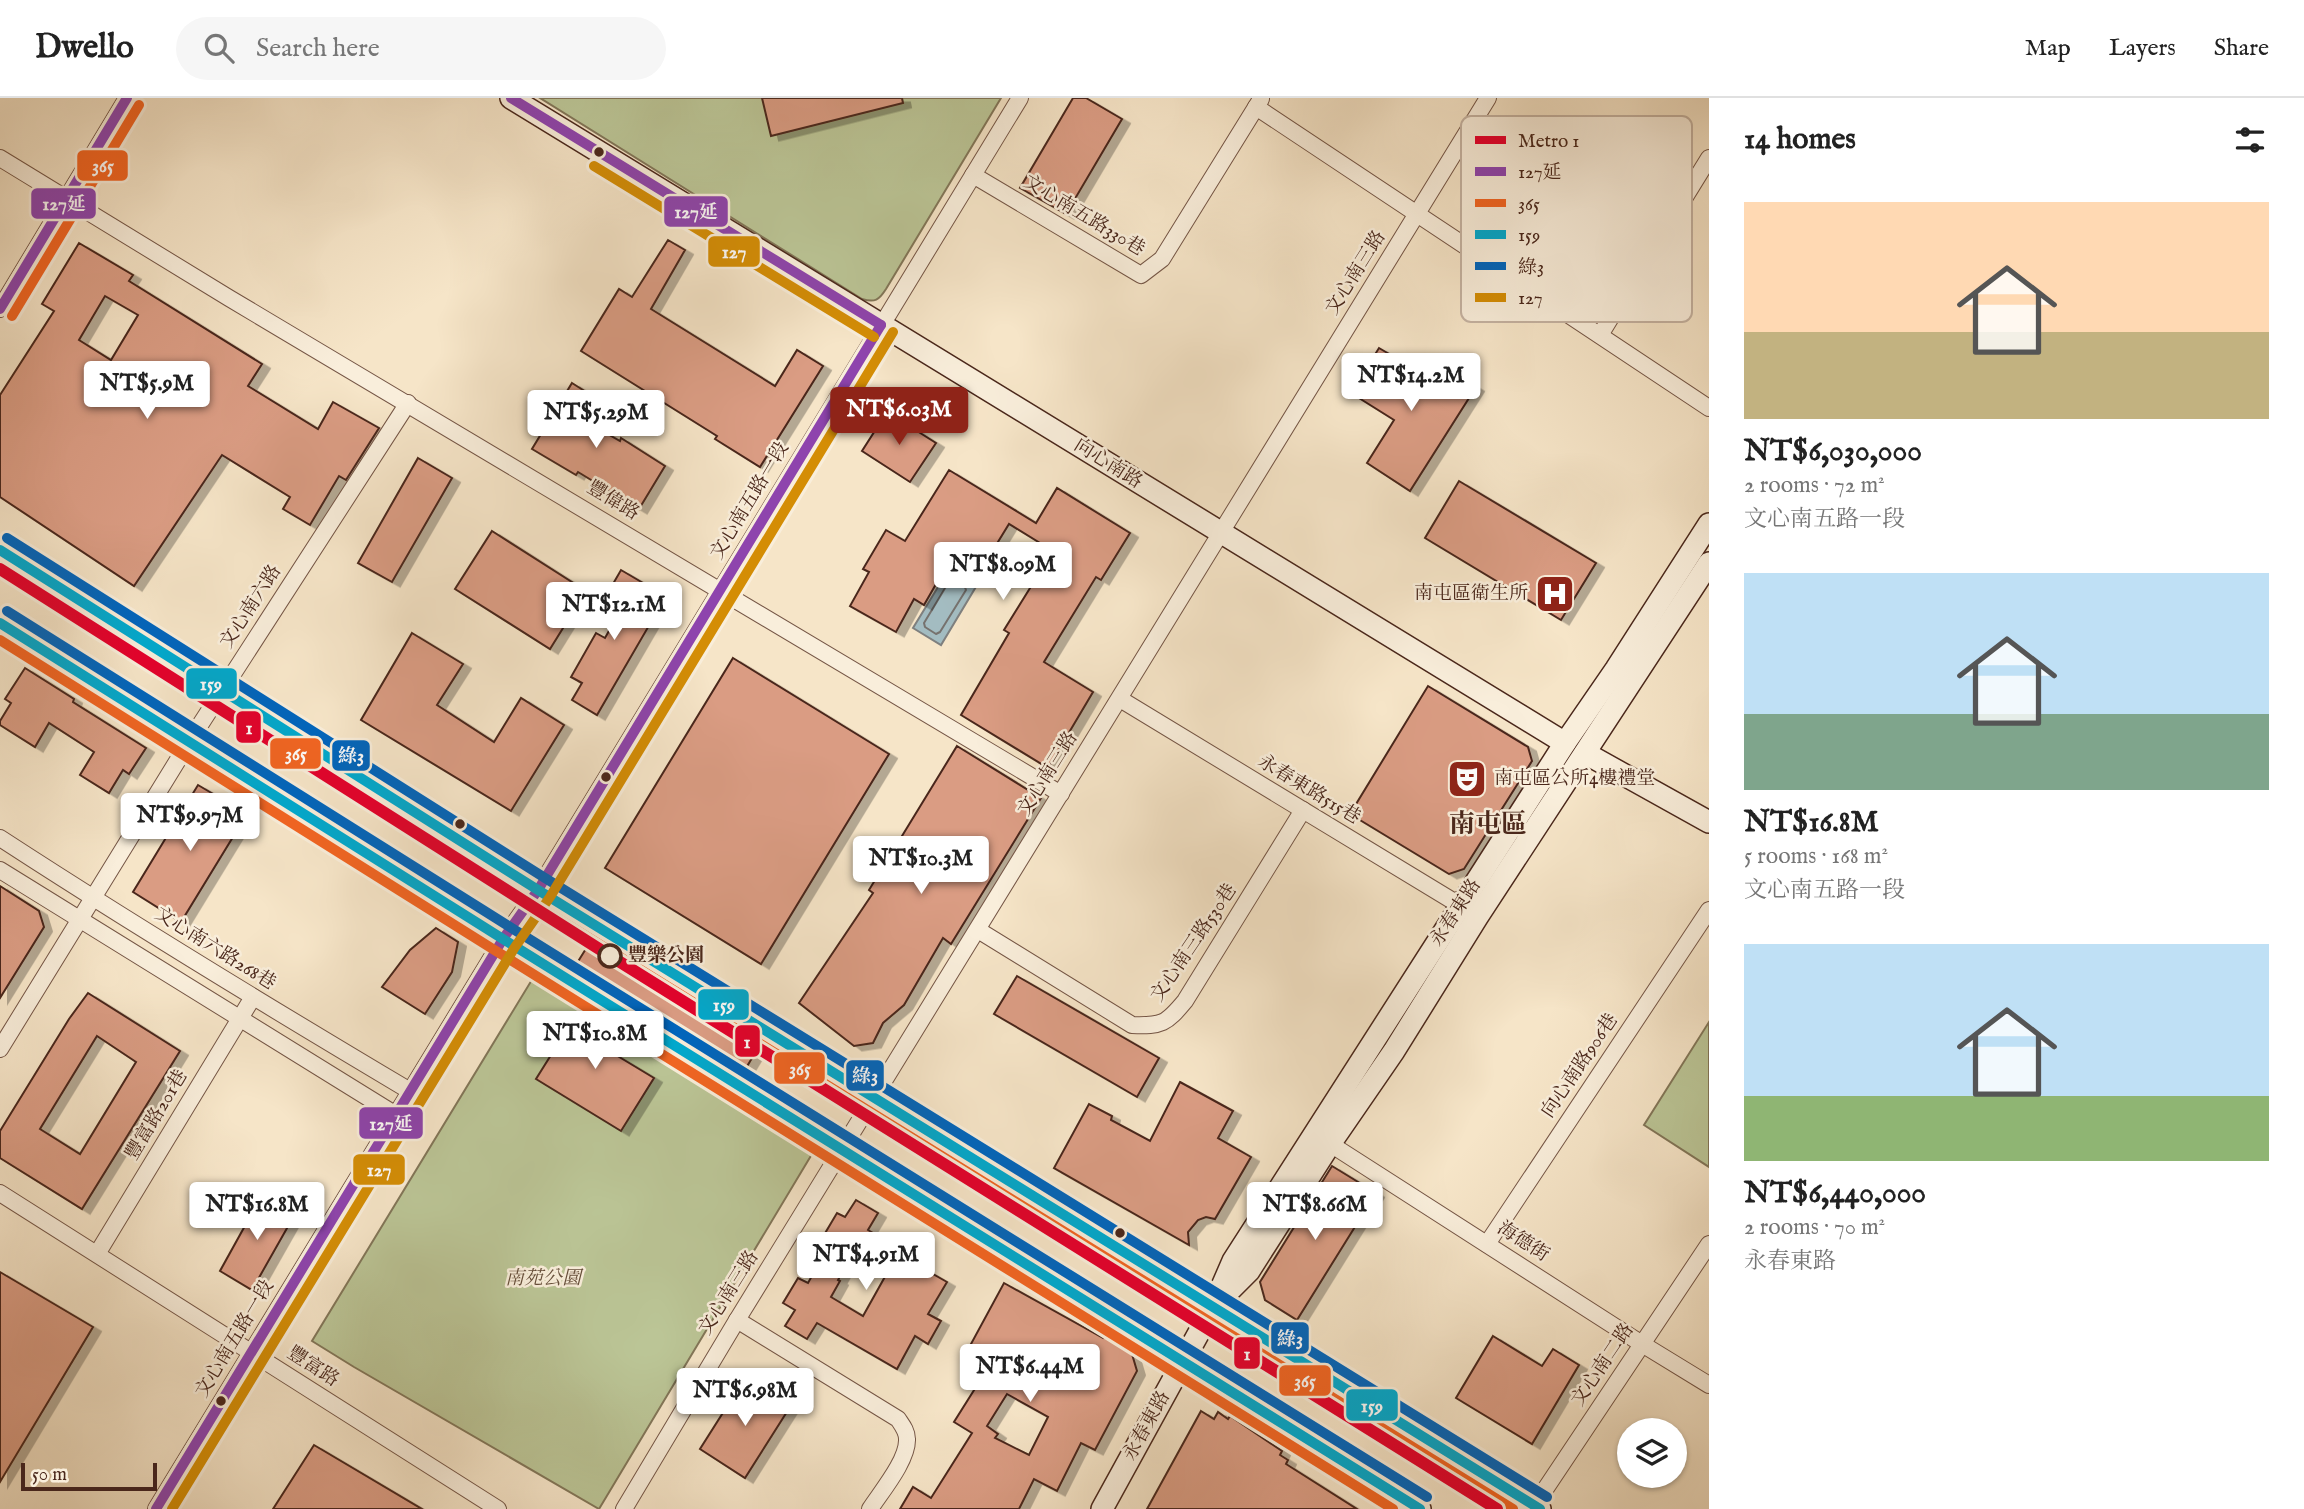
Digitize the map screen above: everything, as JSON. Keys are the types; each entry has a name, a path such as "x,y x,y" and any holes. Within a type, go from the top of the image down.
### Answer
{"main road":[{"name":"向心南路","path":"511,98 1565,743"},
{"name":"永春東路","path":"1102,1509 1213,1307 1248,1271 1322,1139 1394,1051 1469,911 1565,743 1709,524"},
{"path":"0,550 538,890 1536,1508"},
{"name":"永春東路","path":"1469,911 1585,753 1709,563"},
{"path":"0,623 1420,1509"},
{"name":"向心南路","path":"1585,753 1709,822"}],"street":[{"path":"0,309 127,98"},
{"name":"文心南五路一段","path":"156,1509 503,939 538,890 1020,98"},
{"name":"文心南三路","path":"1477,116 1488,98"},
{"path":"1259,102 1461,242"},
{"name":"文心南五路330巷","path":"973,175 1142,275 1162,259 1259,102"},
{"name":"文心南三路","path":"624,1509 737,1320 1461,142"},
{"name":"豐偉路","path":"0,158 1061,794"},
{"path":"1692,186 1709,158"},
{"path":"1581,322 1709,408"},
{"path":"1600,335 1608,322"},
{"name":"文心南六路","path":"0,1049 189,742 408,403"},
{"name":"永春東路515巷","path":"1120,699 1469,911"},
{"name":"向心南路","path":"1565,743 1585,753"},
{"name":"文心南三路530巷","path":"978,930 1132,1025 1155,1026 1171,1018 1185,1001 1303,810"},
{"name":"文心南六路268巷","path":"0,838 253,998 410,1091"},
{"path":"0,870 396,1115"},
{"name":"向心南路906巷","path":"1487,1244 1709,910"},
{"name":"豐富路201巷","path":"97,1254 253,998"},
{"name":"海德街","path":"1322,1139 1709,1385"},
{"name":"豐富路","path":"0,1192 498,1509"},
{"name":"文心南二路","path":"1536,1508 1709,1244"},
{"path":"737,1320 898,1419 906,1430 908,1441 903,1458 870,1509"}],"green space":[{"path":"540,98 1001,98 886,289 879,298 870,301 862,299"},
{"name":"南苑公園","path":"533,978 799,1133 812,1154 599,1509 312,1341"},
{"path":"1709,1022 1709,1167 1644,1125"}],"water":[{"path":"949,569 977,585 941,645 913,628"}],"building":[{"path":"762,98 902,98 903,103 771,136"},
{"path":"1073,98 1086,98 1122,119 1066,214 1020,188"},
{"path":"668,240 685,250 651,309 775,386 797,350 823,366 760,467 715,439 717,436 581,351 619,289 632,297"},
{"path":"79,243 133,275 129,281 262,364 248,386 318,429 333,402 379,428 346,480 339,476 310,525 283,509 290,497 222,455 134,586 0,497 0,395 54,311 42,304","holes":["105,296 138,315 111,360 79,340"]},
{"path":"1379,348 1430,378 1438,364 1476,387 1410,491 1367,463 1394,420 1351,393"},
{"path":"572,383 605,404 592,425 620,441 621,438 665,466 639,509 578,472 576,475 532,449"},
{"path":"887,412 936,443 910,482 862,451"},
{"path":"418,458 452,478 392,582 358,563"},
{"path":"949,470 1036,523 1057,488 1130,533 1101,580 1096,577 1044,662 1093,692 1048,768 961,715 1009,633 1004,630 1053,551 1009,524 982,568 955,551 924,605 914,599 896,632 850,606 869,572 863,569 886,530 905,541"},
{"path":"1459,481 1596,563 1561,620 1425,538"},
{"path":"492,531 586,591 550,649 455,589"},
{"path":"621,570 655,590 643,611 654,617 597,715 572,700 582,683 571,677 596,633 605,638 619,613 602,603"},
{"path":"412,633 463,664 437,705 494,742 521,698 564,725 511,811 361,720"},
{"path":"733,658 889,754 761,964 605,868"},
{"path":"25,668 146,748 129,774 123,770 109,793 80,775 94,752 49,723 35,747 0,725 11,703 5,699"},
{"path":"1428,686 1528,747 1532,761 1464,869 1449,874 1350,814"},
{"path":"957,746 1041,798 951,944 943,938 904,1005 883,1023 873,1043 854,1046 799,1003 873,893 869,890"},
{"path":"198,785 247,814 181,922 133,892"},
{"path":"0,886 39,911 44,927 0,998"},
{"path":"436,928 458,942 452,972 425,1014 382,987 410,950"},
{"path":"592,939 761,1043 743,1073 574,968"},
{"path":"1017,976 1159,1058 1137,1097 994,1014"},
{"path":"88,993 180,1051 82,1209 0,1158 0,1131","holes":["97,1036 136,1062 80,1154 40,1129"]},
{"path":"583,1004 615,1024 601,1046 654,1078 621,1131 536,1079"},
{"path":"1180,1082 1233,1111 1218,1138 1251,1157 1215,1219 1206,1217 1198,1220 1188,1232 1189,1245 1054,1168 1089,1104 1112,1116 1111,1120 1150,1141"},
{"path":"1332,1166 1376,1193 1297,1320 1265,1300 1260,1282"},
{"path":"262,1195 295,1214 252,1290 220,1271"},
{"path":"856,1200 878,1213 868,1230 892,1244 889,1249 947,1282 928,1314 941,1321 928,1344 915,1336 897,1369 817,1323 807,1339 785,1326 795,1310 783,1303 798,1278 808,1283 832,1240 824,1235 837,1213 845,1217","holes":["853,1253 887,1273 863,1316 831,1297"]},
{"path":"0,1272 93,1327 0,1482"},
{"path":"1004,1283 1103,1338 1107,1331 1129,1344 1137,1371 1095,1450 1081,1443 1057,1491 1034,1479 1019,1509 900,1509 913,1487 931,1498 972,1433 954,1422 981,1379 978,1377 985,1365 965,1355","holes":["1007,1394 1048,1417 1029,1455 995,1438 998,1434 987,1426"]},
{"path":"1493,1336 1542,1366 1553,1349 1579,1365 1532,1444 1456,1398"},
{"path":"745,1378 790,1407 745,1478 700,1449"},
{"path":"1201,1411 1214,1419 1218,1412 1228,1419 1230,1416 1282,1451 1280,1455 1288,1460 1286,1464 1357,1509 1147,1509"},
{"path":"314,1445 422,1509 273,1509"}],"metro line":[{"name":"1","path":"0,569 604,952 1497,1509"}],"transit line":[{"name":"127延","path":"0,309 127,98"},
{"name":"127延","path":"511,98 881,325"},
{"name":"365","path":"12,316 139,105"},
{"name":"127","path":"594,166 874,337"},
{"name":"127延","path":"156,1509 503,939 538,890 881,325"},
{"name":"127","path":"172,1509 515,947 550,897 893,332"},
{"name":"綠3","path":"7,538 545,878 1547,1497"},
{"name":"159","path":"0,550 538,890 1540,1509"},
{"name":"365","path":"0,567 531,902 1513,1509"},
{"name":"綠3","path":"7,611 1427,1497"},
{"name":"159","path":"0,623 1420,1509"},
{"name":"365","path":"0,640 1393,1509"}],"place":[{"name":"南屯區衛生所","path":"1555,594"},
{"name":"南屯區公所4樓禮堂","path":"1467,779"},
{"name":"豐樂公園","path":"610,956"}],"district":[{"name":"南屯區","path":"1488,824"}]}
